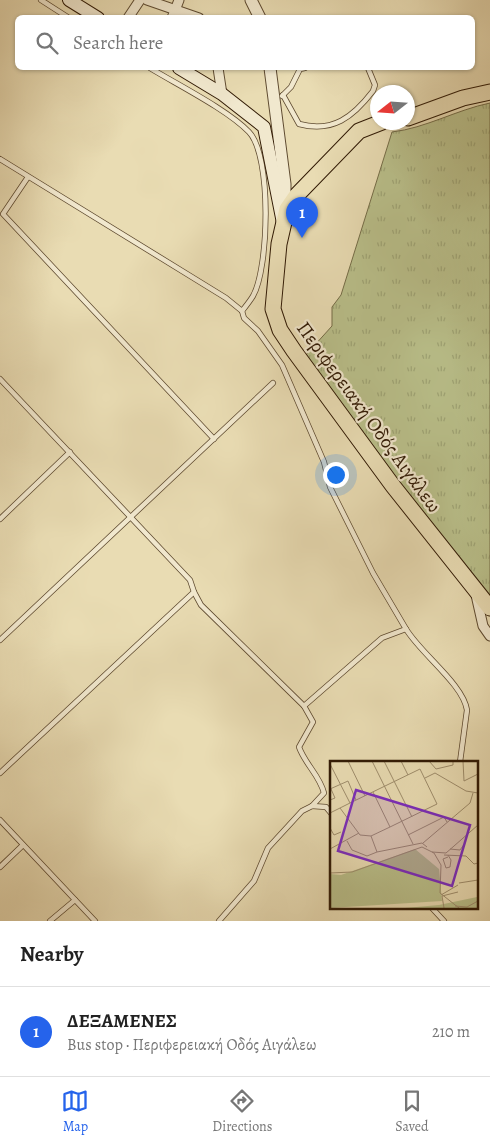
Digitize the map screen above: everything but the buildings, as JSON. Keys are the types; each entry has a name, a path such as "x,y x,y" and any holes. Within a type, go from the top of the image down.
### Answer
{"highway":[{"path":"415,115 463,98 490,92"},
{"name":"Περιφερειακή Οδός Αιγάλεω","path":"370,127 359,131 296,196 287,209 283,223 274,286 273,309 280,330 393,486 490,608"}],"main road":[{"path":"69,0 93,15"},
{"path":"182,70 222,94 264,127 283,223"}],"street":[{"path":"130,15 140,0"},
{"path":"147,0 177,4 194,15"},
{"path":"251,0 258,15"},
{"path":"218,70 222,94"},
{"path":"271,70 279,98 285,184 285,192 279,199"},
{"path":"475,590 483,626 490,636"}],"lane":[{"path":"42,0 65,15"},
{"path":"153,70 231,118 250,133 258,151 267,212 266,231 254,295 242,311"},
{"path":"300,70 291,87 279,98 299,124 310,127 345,121 373,91 375,85 369,70"},
{"path":"0,159 203,283 242,311 244,318 258,331 282,365 324,462 330,487 373,573 406,629 421,650 460,692 466,702 467,710 460,761"},
{"path":"28,177 3,214 214,439"},
{"path":"0,379 190,580 201,605 304,706 313,722 299,747 302,757 322,785 324,793 312,806 302,811 268,848 254,881 219,921"},
{"path":"0,640 272,383"},
{"path":"0,519 70,452"},
{"path":"0,773 194,592"},
{"path":"304,706 382,638 406,629"},
{"path":"312,806 326,807 330,812"},
{"path":"0,820 95,921"},
{"path":"0,867 24,845"},
{"path":"50,921 75,900"},
{"path":"432,908 444,921"}],"green space":[{"path":"490,103 490,600 447,547 304,357 332,326 332,307 341,295 392,132 415,130 415,128"}],"place":[{"name":"ΔΕΞΑΜΕΝΕΣ","path":"302,238"}]}
